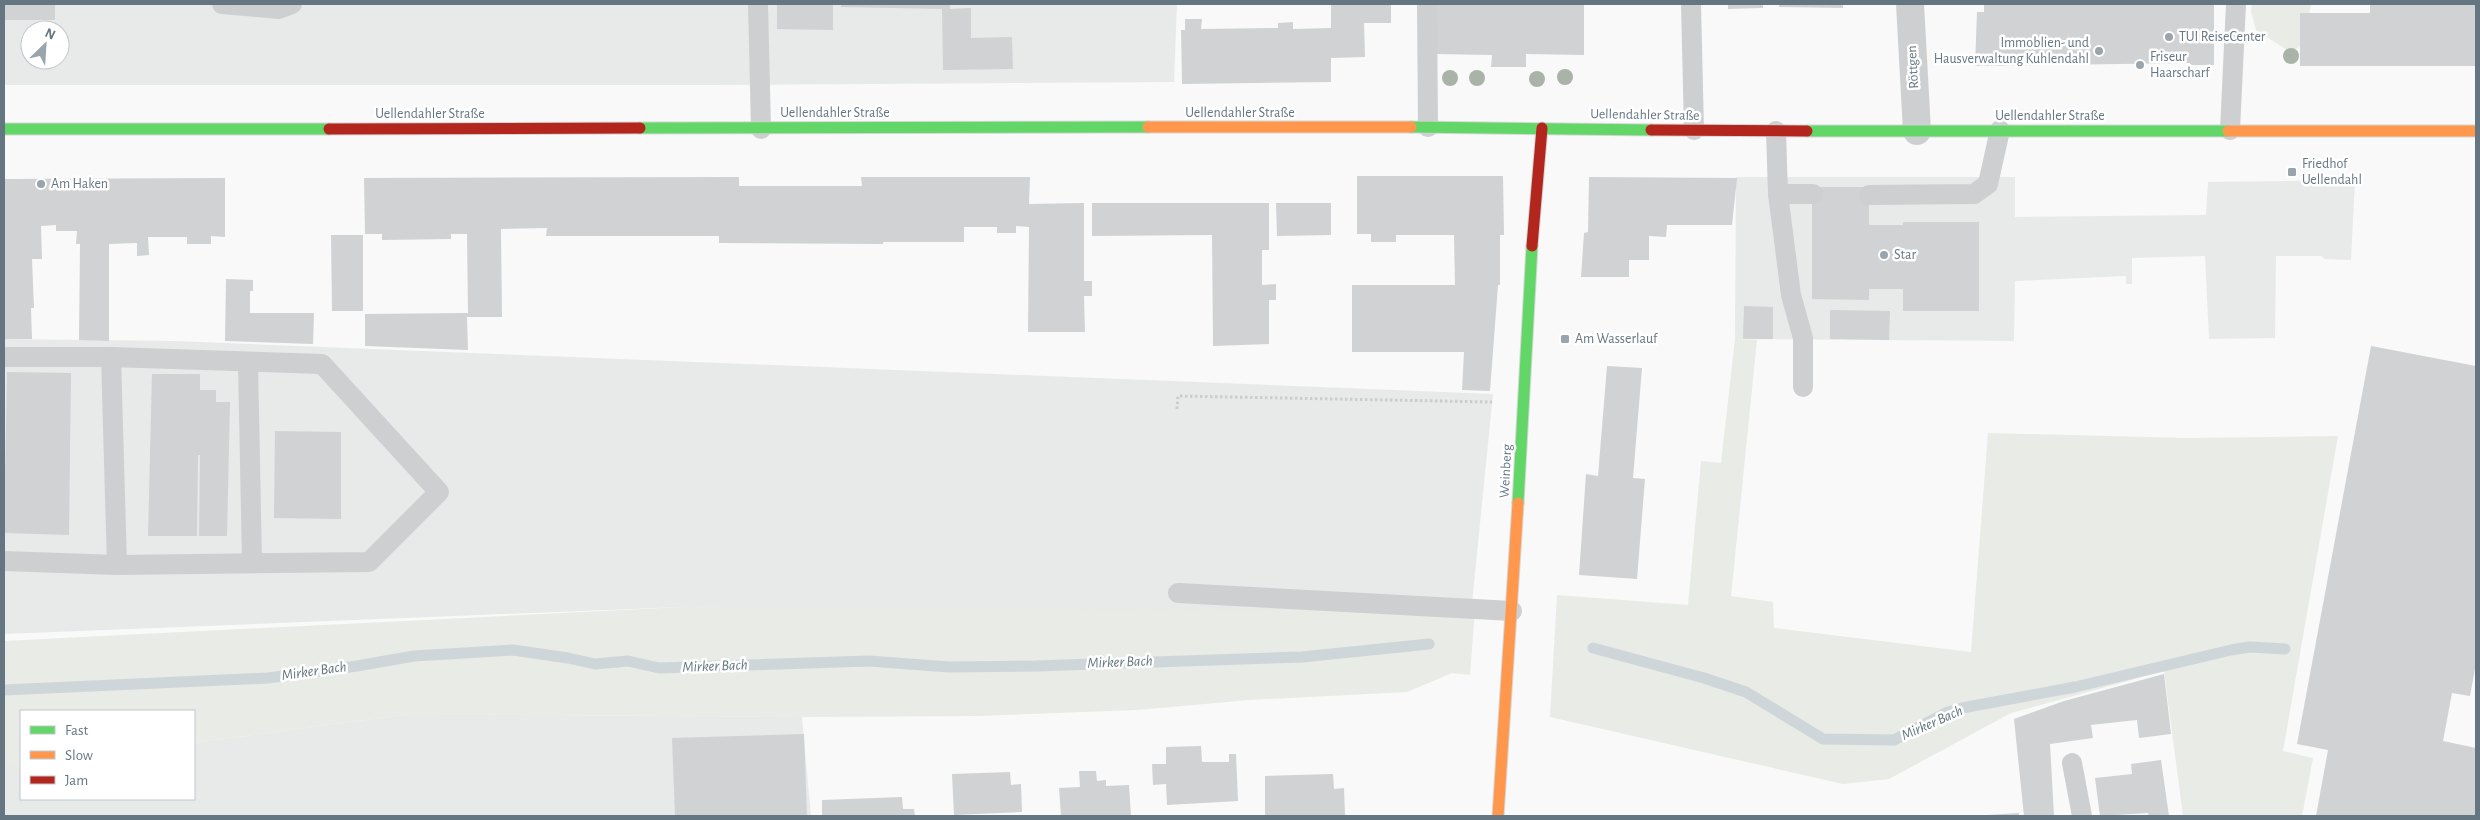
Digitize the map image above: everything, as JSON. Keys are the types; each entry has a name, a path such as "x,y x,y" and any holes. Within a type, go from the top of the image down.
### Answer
{"main road":[{"name":"Uellendahler Straße","path":"4,129 1428,127 1776,131 2476,131"},
{"name":"Weinberg","path":"1498,816 1525,403 1533,241 1542,128"}],"street":[{"name":"Röttgen","path":"1910,4 1917,131"}],"lane":[{"path":"222,4 279,9 292,4"},
{"path":"758,4 761,129"},
{"path":"1427,4 1428,127"},
{"path":"1691,4 1694,130"},
{"path":"2230,130 2236,4"},
{"path":"1869,195 1974,194 1988,184 2000,130"},
{"path":"1776,131 1778,194 1791,295 1803,338 1803,387"},
{"path":"1778,194 1812,194"},
{"path":"4,357 111,357 322,364 439,492 369,562 116,565 4,561"},
{"path":"111,357 116,565"},
{"path":"248,362 252,563"},
{"path":"1178,594 1512,611"},
{"path":"2072,763 2082,816"}],"path":[{"path":"1177,409 1178,396 1525,403"}],"shaded area":[{"path":"4,4 1177,4 1174,82 710,85 4,85"},
{"path":"2252,4 2311,4 2304,42 2292,53 2256,30 2251,12"},
{"path":"1736,177 2015,177 2015,217 2206,215 2208,182 2355,180 2351,260 2324,259 2322,256 2276,256 2275,338 2209,339 2205,256 2132,258 2132,284 2126,284 2126,276 2015,281 2014,341 1735,339"},
{"path":"4,339 175,341 1493,394 1470,623 682,607 4,634"},
{"path":"1735,339 1757,340 1731,596 1773,602 1774,628 1971,652 1988,433 2185,438 2338,436 2283,751 2313,758 2302,816 2183,816 2164,671 2011,713 1889,779 1843,784 1550,717 1557,595 1688,605 1701,461 1721,463"},
{"path":"682,607 1475,610 1470,675 1452,673 1407,692 1249,700 1137,710 978,716 802,717 411,714 195,743 195,710 20,710 20,766 4,766 4,641"},
{"path":"411,714 802,717 811,816 4,816 4,766 20,766 20,800 195,800 195,743"}],"building":[{"path":"4,4 55,4 55,20 4,20"},
{"path":"777,4 833,4 833,30 777,29"},
{"path":"841,4 950,4 950,9 971,8 971,38 1012,37 1013,69 943,70 942,9 841,7"},
{"path":"1331,4 1391,4 1391,23 1364,23 1365,57 1331,58 1331,82 1182,84 1181,30 1185,30 1185,19 1202,19 1201,29 1278,28 1278,23 1293,22 1293,29 1331,28"},
{"path":"1435,4 1584,4 1584,55 1526,54 1526,67 1491,67 1492,55 1434,54"},
{"path":"1728,4 1763,4 1763,8 1728,9"},
{"path":"1779,4 1843,4 1843,8 1779,7"},
{"path":"1984,4 2214,4 2214,65 2190,65 2190,63 1975,66 1977,12 1984,12"},
{"path":"2370,4 2476,4 2476,66 2300,66 2300,13 2370,13"},
{"path":"1357,176 1503,176 1504,235 1500,235 1500,285 1498,285 1490,391 1462,390 1464,352 1352,352 1352,285 1455,285 1454,235 1396,235 1396,242 1371,242 1371,234 1357,234"},
{"path":"739,177 739,186 862,186 861,177 1030,177 1029,204 1084,203 1084,281 1092,281 1092,296 1084,296 1085,332 1028,332 1029,227 1016,226 1016,233 997,233 997,227 964,227 964,242 883,242 883,244 719,243 719,236 546,236 547,228 501,229 502,317 467,317 468,350 365,346 365,314 468,313 467,234 451,234 451,239 382,240 382,234 365,234 364,178"},
{"path":"1589,177 1737,178 1732,225 1667,225 1666,237 1649,236 1649,260 1629,260 1629,277 1581,277 1584,233 1588,232"},
{"path":"225,178 225,237 211,236 211,244 187,244 187,237 148,237 149,255 137,256 137,243 109,244 109,341 79,340 80,244 76,244 77,231 56,231 56,225 41,226 42,259 32,259 34,308 31,308 32,339 4,339 4,179"},
{"path":"1812,187 1869,187 1869,225 1903,225 1903,222 1979,222 1979,311 1903,311 1903,289 1869,289 1869,300 1812,299"},
{"path":"1092,203 1269,203 1269,250 1262,250 1262,285 1276,284 1276,300 1269,300 1269,344 1213,346 1212,235 1092,236"},
{"path":"1276,203 1331,203 1331,235 1277,236"},
{"path":"331,235 363,235 363,311 332,311"},
{"path":"226,279 253,280 253,291 250,291 250,313 314,313 313,344 225,341"},
{"path":"1744,306 1773,307 1773,339 1743,339"},
{"path":"1830,310 1890,311 1889,340 1830,339"},
{"path":"2371,346 2476,366 2476,664 2470,696 2452,693 2443,741 2476,748 2476,816 2316,816 2328,750 2297,744"},
{"path":"1607,366 1642,368 1633,478 1645,479 1637,579 1579,575 1586,474 1598,476"},
{"path":"7,372 71,373 69,535 4,533"},
{"path":"152,374 200,374 200,390 216,390 216,402 230,402 227,536 199,536 200,455 198,455 197,536 148,536"},
{"path":"275,431 341,432 341,519 274,518"},
{"path":"2164,674 2171,734 2139,738 2137,720 2091,725 2093,738 2050,744 2054,816 2024,816 2014,719 2064,701"},
{"path":"804,734 807,816 675,816 672,738"},
{"path":"1201,746 1202,762 1229,762 1229,754 1236,754 1238,801 1167,805 1166,784 1153,785 1152,764 1166,764 1166,747"},
{"path":"2161,760 2169,816 2149,816 2148,813 2100,816 2095,778 2132,774 2131,764"},
{"path":"1079,771 1096,771 1097,781 1106,780 1106,786 1129,785 1131,816 1061,816 1059,788 1080,787"},
{"path":"1010,772 1011,785 1021,784 1022,812 954,815 952,774"},
{"path":"1333,774 1334,789 1344,788 1345,815 1265,816 1265,776"},
{"path":"902,797 903,809 914,809 915,816 822,816 822,800"},
{"path":"2019,813 2019,816 1987,816 1987,815"}],"waterway":[{"name":"Mirker Bach","path":"4,690 268,678 414,656 513,650 595,664 628,661 659,668 869,661 949,667 1302,657 1429,644"},
{"name":"Mirker Bach","path":"1593,648 1704,678 1746,692 1823,739 1894,740 1948,712 1962,708 2075,687 2231,650 2249,647 2285,649"}],"traffic: fast":[{"path":"640,128 1148,127"},
{"path":"1411,127 1651,130"},
{"path":"4,129 329,129"},
{"path":"1807,131 2228,131"},
{"path":"1518,503 1532,246"}],"traffic: slow":[{"path":"1148,127 1411,127"},
{"path":"2228,131 2476,131"},
{"path":"1498,816 1518,503"}],"traffic: jam":[{"path":"329,129 640,128"},
{"path":"1532,246 1542,128"},
{"path":"1651,130 1807,131"}],"place":[{"name":"TUI ReiseCenter","path":"2169,37"},
{"name":"Immoblien- und Hausverwaltung Kuhlendahl","path":"2099,51"},
{"name":"Friseur Haarscharf","path":"2140,65"},
{"name":"Friedhof Uellendahl","path":"2292,172"},
{"name":"Am Haken","path":"41,184"},
{"name":"Star","path":"1884,255"},
{"name":"Am Wasserlauf","path":"1565,339"}]}
